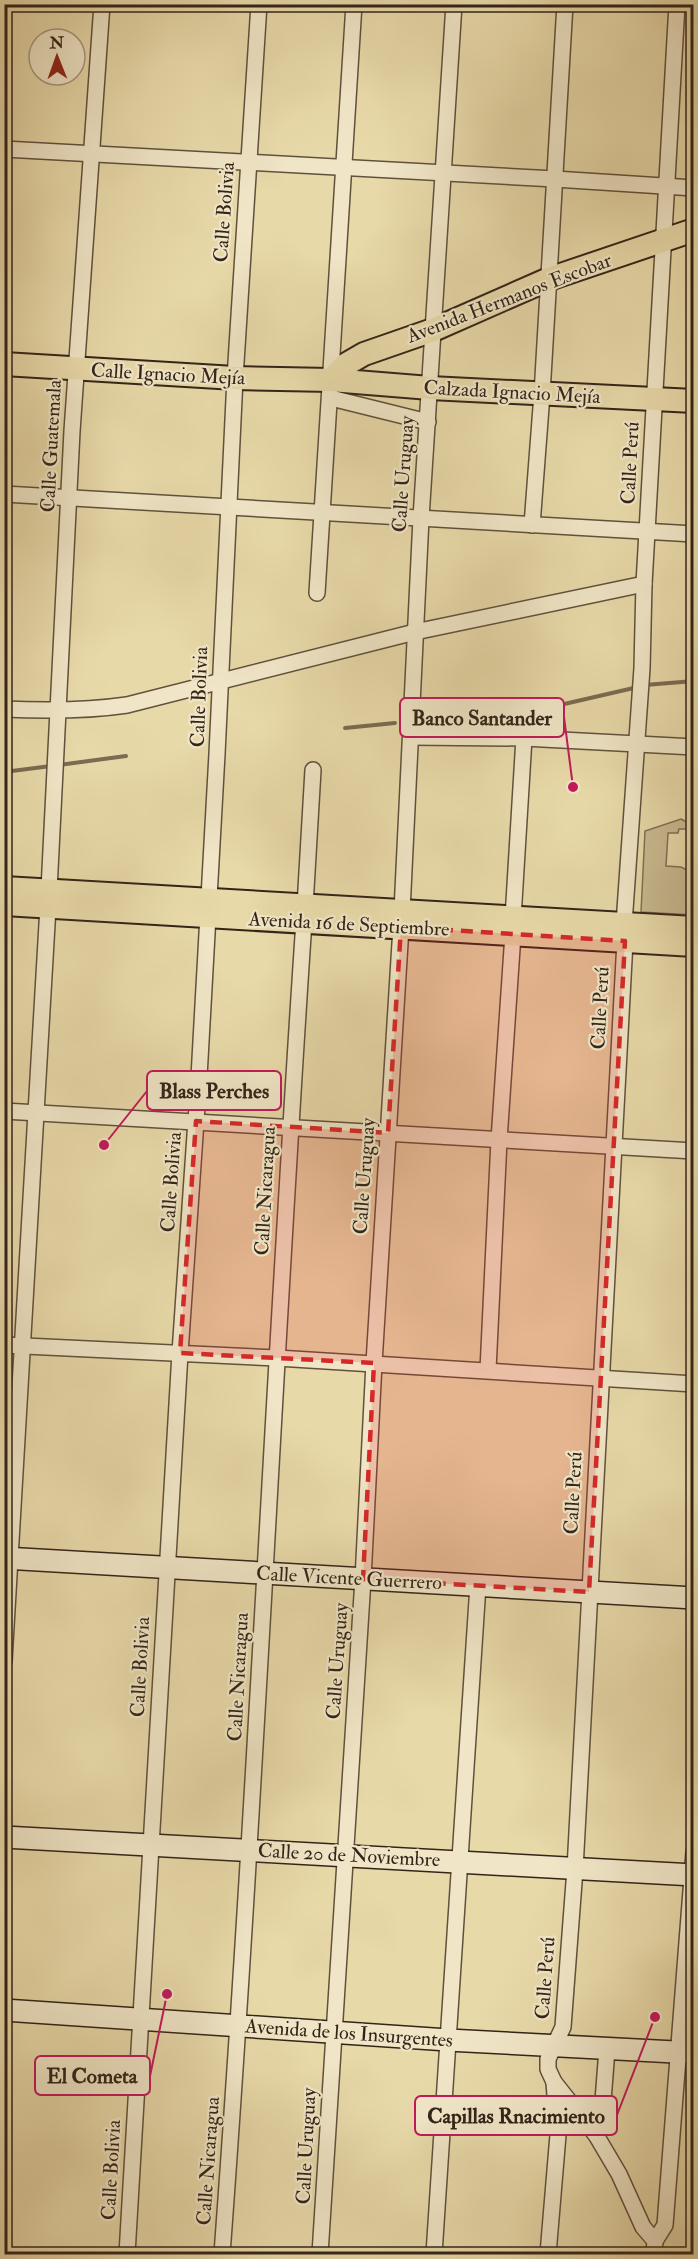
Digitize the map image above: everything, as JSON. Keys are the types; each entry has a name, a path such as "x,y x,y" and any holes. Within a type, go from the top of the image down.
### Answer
{"main road":[{"name":"Avenida Hermanos Escobar","path":"331,389 345,365 364,354 434,329 549,279 693,230"},
{"name":"Calle Ignacio Mejía","path":"4,364 235,378 331,389"},
{"name":"Calzada Ignacio Mejía","path":"331,389 430,388 693,401"},
{"name":"Avenida 16 de Septiembre","path":"4,888 48,899"},
{"name":"Avenida 16 de Septiembre","path":"4,904 48,899 625,932 693,928"},
{"name":"Avenida 16 de Septiembre","path":"625,932 693,945"},
{"name":"Calle Vicente Guerrero","path":"8,1558 693,1598"},
{"name":"Calle 20 de Noviembre","path":"4,1837 693,1875"},
{"name":"Avenida de los Insurgentes","path":"4,2010 448,2040 686,2053"}],"street":[{"name":"Calle Guatemala","path":"4,1662 76,368 102,4"},
{"name":"Calle Bolivia","path":"127,2254 180,1353 196,1121 235,378 259,4"},
{"path":"317,593 324,513 354,4"},
{"name":"Calle Uruguay","path":"320,2254 363,1579 401,919 421,519 454,4"},
{"path":"532,525 565,4"},
{"name":"Calle Perú","path":"554,2082 548,2069 548,2059 563,2027 574,1869 678,4"},
{"path":"4,149 693,188"},
{"path":"331,389 428,422"},
{"path":"4,494 693,534"},
{"path":"4,709 57,712 96,710 127,705 416,632 644,584"},
{"path":"411,727 524,738 693,747"},
{"path":"488,1370 499,1140 524,738"},
{"name":"Calle Nicaragua","path":"222,2254 239,2026 290,1126 313,770"},
{"path":"4,1111 693,1151"},
{"path":"4,1345 374,1363 693,1383"},
{"path":"434,2254 478,1586"},
{"path":"654,2248 665,2225 686,2053 693,1852"},
{"path":"596,2135 602,2114 607,2049"},
{"path":"554,2082 596,2135 620,2174 654,2248"},
{"path":"548,2254 558,2135 554,2082"}],"highlighted area":[{"path":"401,927 625,941 589,1592 363,1579 374,1363 180,1353 196,1121 388,1133"}],"shaded area":[{"path":"681,819 692,825 693,829 679,829 678,833 668,833 666,866 681,867 687,870 687,874 692,875 693,915 641,912 645,831"}],"waterway":[{"path":"645,685 694,681"},
{"path":"534,711 638,687"},
{"path":"345,728 395,723"},
{"path":"59,765 126,756"},
{"path":"4,772 51,766"}],"place":[{"name":"Banco Santander","path":"573,787"},
{"name":"Blass Perches","path":"104,1145"},
{"name":"El Cometa","path":"167,1994"},
{"name":"Capillas Rnacimiento","path":"655,2017"}]}
